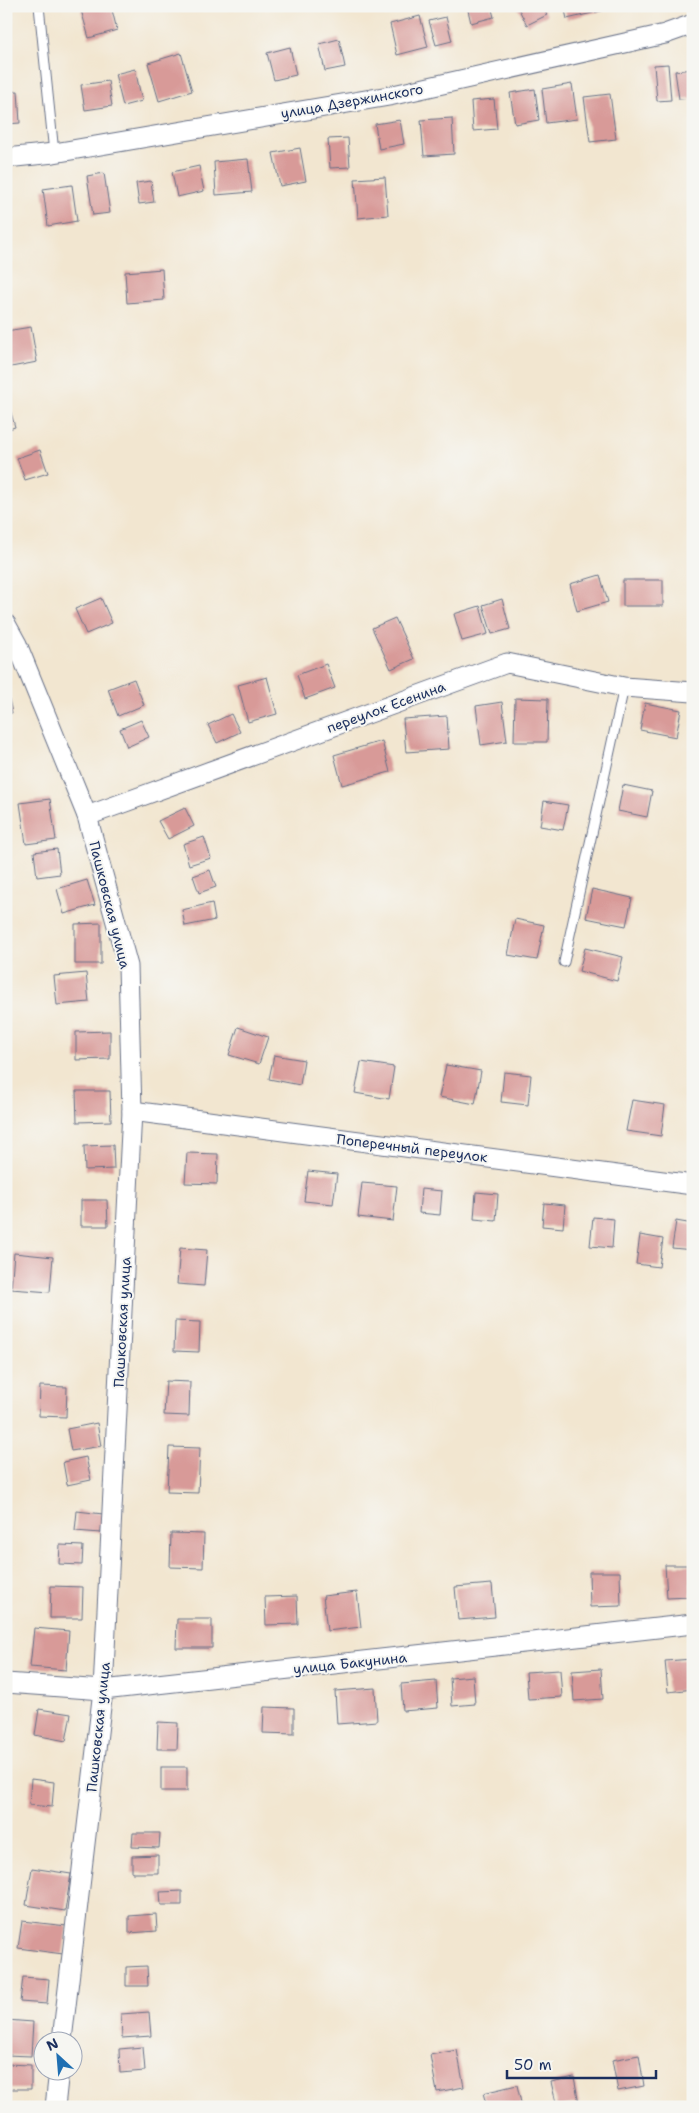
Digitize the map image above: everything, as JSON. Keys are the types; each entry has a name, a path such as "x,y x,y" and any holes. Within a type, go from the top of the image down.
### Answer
{"street":[{"name":"улица Дзержинского","path":"6,158 54,153 389,96 665,34 693,24"},
{"name":"Пашковская улица","path":"6,624 11,647 87,816 128,966 132,1112 103,1690 63,2030"},
{"name":"переулок Есенина","path":"87,816 508,663 624,687 693,692"},
{"name":"Поперечный переулок","path":"132,1112 693,1185"},
{"name":"улица Бакунина","path":"6,1683 103,1690 693,1624"},
{"path":"55,2107 58,2080"}],"lane":[{"path":"39,6 54,153"},
{"path":"564,962 624,687"}],"building":[{"path":"95,6 111,6 117,30 89,38 81,10"},
{"path":"467,6 491,6 494,17 471,23"},
{"path":"517,6 542,6 547,15 527,25"},
{"path":"564,6 604,6 605,10 567,19"},
{"path":"420,16 428,47 397,55 390,24"},
{"path":"446,17 452,41 436,45 429,21"},
{"path":"339,39 345,67 325,71 319,44"},
{"path":"290,47 296,75 274,80 267,53"},
{"path":"181,53 192,91 159,101 148,63"},
{"path":"668,64 671,100 657,101 654,65"},
{"path":"135,69 142,101 123,106 115,74"},
{"path":"693,69 693,98 679,99 675,71"},
{"path":"108,81 112,106 85,110 81,85"},
{"path":"572,84 577,119 546,123 542,89"},
{"path":"535,89 539,120 515,124 510,93"},
{"path":"18,91 20,123 6,124 6,92"},
{"path":"610,94 616,139 590,142 584,97"},
{"path":"494,99 497,129 473,131 471,101"},
{"path":"452,118 454,154 424,156 421,120"},
{"path":"400,120 404,144 379,149 375,124"},
{"path":"348,138 350,167 330,168 328,139"},
{"path":"300,148 306,181 280,186 273,153"},
{"path":"248,159 252,192 216,195 214,162"},
{"path":"199,166 204,191 177,197 172,172"},
{"path":"104,173 110,213 93,215 87,176"},
{"path":"385,177 388,215 358,218 355,179"},
{"path":"151,181 154,202 139,204 136,183"},
{"path":"72,185 77,221 48,226 43,189"},
{"path":"162,269 164,300 127,303 125,272"},
{"path":"31,327 37,362 6,368 6,331"},
{"path":"6,395 15,427 6,430"},
{"path":"40,450 48,473 25,480 17,458"},
{"path":"600,575 608,602 577,611 570,584"},
{"path":"623,580 663,580 663,606 623,606"},
{"path":"101,598 112,623 86,634 75,609"},
{"path":"502,599 510,629 492,634 483,605"},
{"path":"480,606 488,634 462,641 454,614"},
{"path":"395,618 414,659 391,669 372,628"},
{"path":"326,664 335,688 305,699 297,675"},
{"path":"267,677 277,714 248,722 238,685"},
{"path":"134,679 144,705 118,716 108,689"},
{"path":"6,685 12,713 6,714"},
{"path":"515,698 548,699 547,742 514,742"},
{"path":"502,702 507,741 481,745 476,706"},
{"path":"645,703 681,710 676,737 640,730"},
{"path":"231,714 240,732 217,743 208,725"},
{"path":"447,716 449,749 406,752 403,719"},
{"path":"141,720 149,737 127,747 120,729"},
{"path":"382,741 390,772 342,785 334,755"},
{"path":"623,785 652,791 647,817 618,811"},
{"path":"50,799 56,840 26,844 20,803"},
{"path":"544,801 568,805 563,830 540,826"},
{"path":"185,808 194,826 168,839 158,821"},
{"path":"204,837 211,858 189,865 183,844"},
{"path":"57,849 60,874 37,877 34,852"},
{"path":"210,870 216,887 199,893 193,876"},
{"path":"87,880 95,905 64,914 57,889"},
{"path":"592,889 632,898 626,926 586,918"},
{"path":"212,903 215,920 185,926 182,910"},
{"path":"515,919 544,925 537,960 508,955"},
{"path":"101,923 101,964 75,964 75,924"},
{"path":"585,948 623,957 617,981 579,971"},
{"path":"86,973 89,1002 57,1005 54,976"},
{"path":"238,1027 268,1037 259,1064 229,1055"},
{"path":"110,1031 110,1059 76,1060 76,1032"},
{"path":"274,1055 304,1060 300,1085 269,1079"},
{"path":"361,1062 394,1067 389,1099 355,1093"},
{"path":"446,1065 481,1071 475,1104 439,1097"},
{"path":"504,1072 531,1075 528,1105 501,1102"},
{"path":"76,1091 110,1091 111,1121 77,1122"},
{"path":"632,1100 665,1105 661,1136 626,1131"},
{"path":"113,1145 114,1169 85,1170 84,1146"},
{"path":"187,1153 218,1154 217,1184 185,1183"},
{"path":"308,1171 337,1174 333,1204 304,1201"},
{"path":"362,1183 397,1186 393,1221 358,1217"},
{"path":"421,1189 442,1191 440,1215 419,1213"},
{"path":"476,1192 498,1194 496,1221 474,1219"},
{"path":"81,1200 107,1200 108,1226 81,1226"},
{"path":"544,1203 565,1205 563,1228 542,1226"},
{"path":"593,1217 614,1219 612,1248 590,1246"},
{"path":"676,1221 693,1224 693,1250 672,1248"},
{"path":"640,1235 663,1239 659,1267 636,1264"},
{"path":"180,1248 207,1250 204,1286 177,1284"},
{"path":"14,1253 53,1257 50,1292 11,1289"},
{"path":"175,1321 200,1322 199,1352 174,1351"},
{"path":"166,1381 190,1382 189,1416 164,1415"},
{"path":"40,1386 67,1387 66,1417 39,1416"},
{"path":"97,1423 101,1446 71,1451 67,1429"},
{"path":"169,1447 200,1448 198,1493 167,1492"},
{"path":"86,1457 91,1480 67,1485 63,1462"},
{"path":"77,1511 103,1514 101,1533 75,1531"},
{"path":"171,1533 204,1534 203,1568 170,1567"},
{"path":"60,1545 83,1546 82,1565 59,1564"},
{"path":"665,1565 690,1565 691,1597 667,1598"},
{"path":"589,1572 620,1572 621,1606 590,1607"},
{"path":"492,1584 495,1617 458,1620 455,1587"},
{"path":"51,1586 83,1587 82,1618 50,1618"},
{"path":"357,1592 361,1627 327,1631 323,1596"},
{"path":"297,1596 298,1624 266,1625 265,1597"},
{"path":"177,1619 212,1619 212,1648 176,1648"},
{"path":"34,1628 69,1631 66,1670 30,1667"},
{"path":"693,1659 693,1689 668,1692 665,1661"},
{"path":"601,1669 603,1699 574,1701 572,1671"},
{"path":"560,1670 562,1697 528,1699 526,1672"},
{"path":"473,1676 475,1704 452,1706 450,1678"},
{"path":"436,1681 438,1708 403,1711 401,1684"},
{"path":"375,1688 377,1721 337,1724 335,1691"},
{"path":"264,1707 294,1708 294,1734 263,1733"},
{"path":"39,1709 71,1714 66,1741 35,1735"},
{"path":"158,1722 178,1723 177,1749 157,1749"},
{"path":"161,1767 187,1767 187,1791 161,1791"},
{"path":"31,1779 54,1782 52,1807 29,1805"},
{"path":"133,1833 160,1833 159,1848 132,1847"},
{"path":"158,1855 158,1873 132,1873 132,1856"},
{"path":"32,1868 71,1874 65,1911 26,1905"},
{"path":"182,1891 182,1905 161,1905 160,1892"},
{"path":"156,1914 157,1931 129,1933 129,1916"},
{"path":"22,1921 67,1926 63,1954 18,1948"},
{"path":"147,1966 148,1986 126,1986 126,1967"},
{"path":"23,1977 49,1979 47,2004 20,2002"},
{"path":"149,2012 151,2036 122,2038 121,2014"},
{"path":"6,2020 33,2022 31,2056 6,2055"},
{"path":"688,2022 693,2022 693,2042 692,2042"},
{"path":"143,2047 145,2071 120,2073 119,2049"},
{"path":"457,2050 464,2087 437,2092 430,2055"},
{"path":"639,2055 644,2086 618,2091 612,2060"},
{"path":"6,2064 31,2065 31,2089 6,2089"},
{"path":"574,2077 579,2103 557,2107 551,2082"},
{"path":"517,2085 522,2107 487,2107 483,2093"}]}
